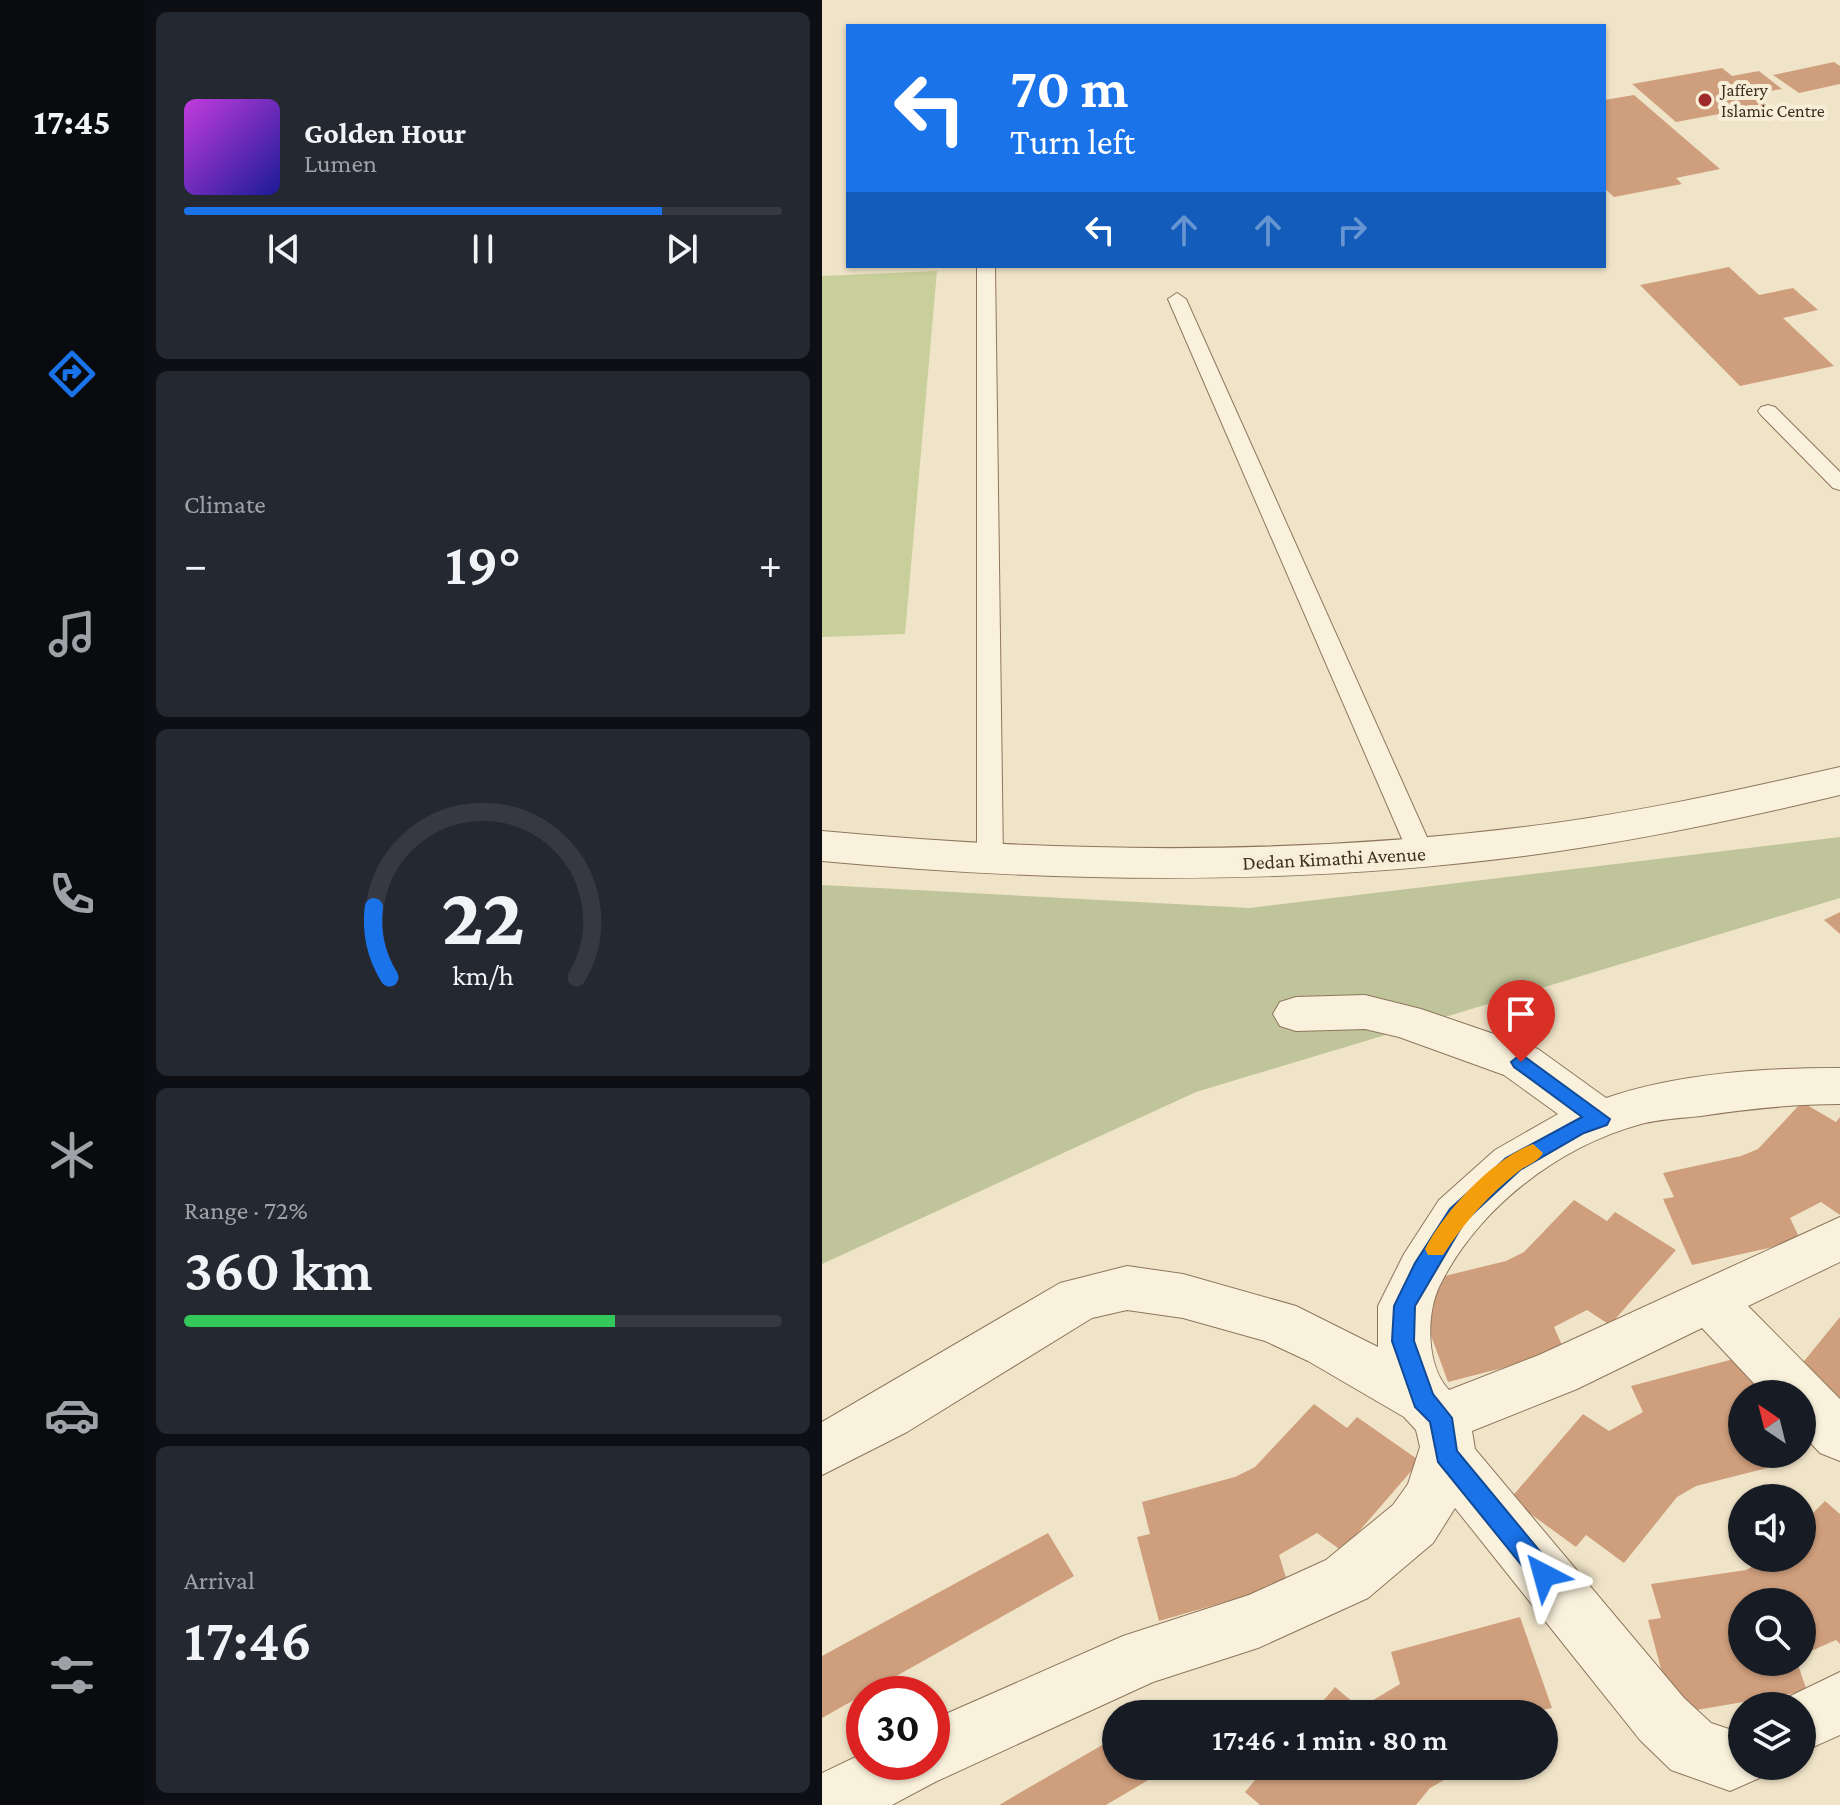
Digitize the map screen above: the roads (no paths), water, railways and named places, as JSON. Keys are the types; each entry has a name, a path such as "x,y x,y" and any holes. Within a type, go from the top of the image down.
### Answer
{"street":[{"name":"Dedan Kimathi Avenue","path":"822,846 990,860 1139,864 1315,861 1422,855 1716,812 1840,781"},
{"path":"1296,1014 1365,1012 1405,1021 1521,1062 1600,1119"},
{"path":"1728,1759 1693,1748 1662,1719 1437,1424 1403,1341 1404,1306 1422,1269 1457,1215 1513,1164 1577,1127 1654,1103 1786,1086 1840,1086"},
{"path":"1437,1424 1558,1372 1840,1238"},
{"path":"822,1450 888,1415 1079,1299 1127,1288 1183,1296 1277,1322 1327,1345 1437,1424"},
{"path":"1708,1299 1786,1380"},
{"path":"1816,1411 1840,1436"},
{"path":"950,1744 1144,1656 1258,1620 1347,1579 1413,1524 1432,1496 1437,1424"},
{"path":"1816,1715 1840,1702"},
{"path":"825,1805 876,1780"}],"lane":[{"path":"986,268 990,860"},
{"path":"1177,299 1422,855"},
{"path":"1768,411 1840,484"}],"place":[{"name":"Jaffery Islamic Centre","path":"1705,100"}]}
